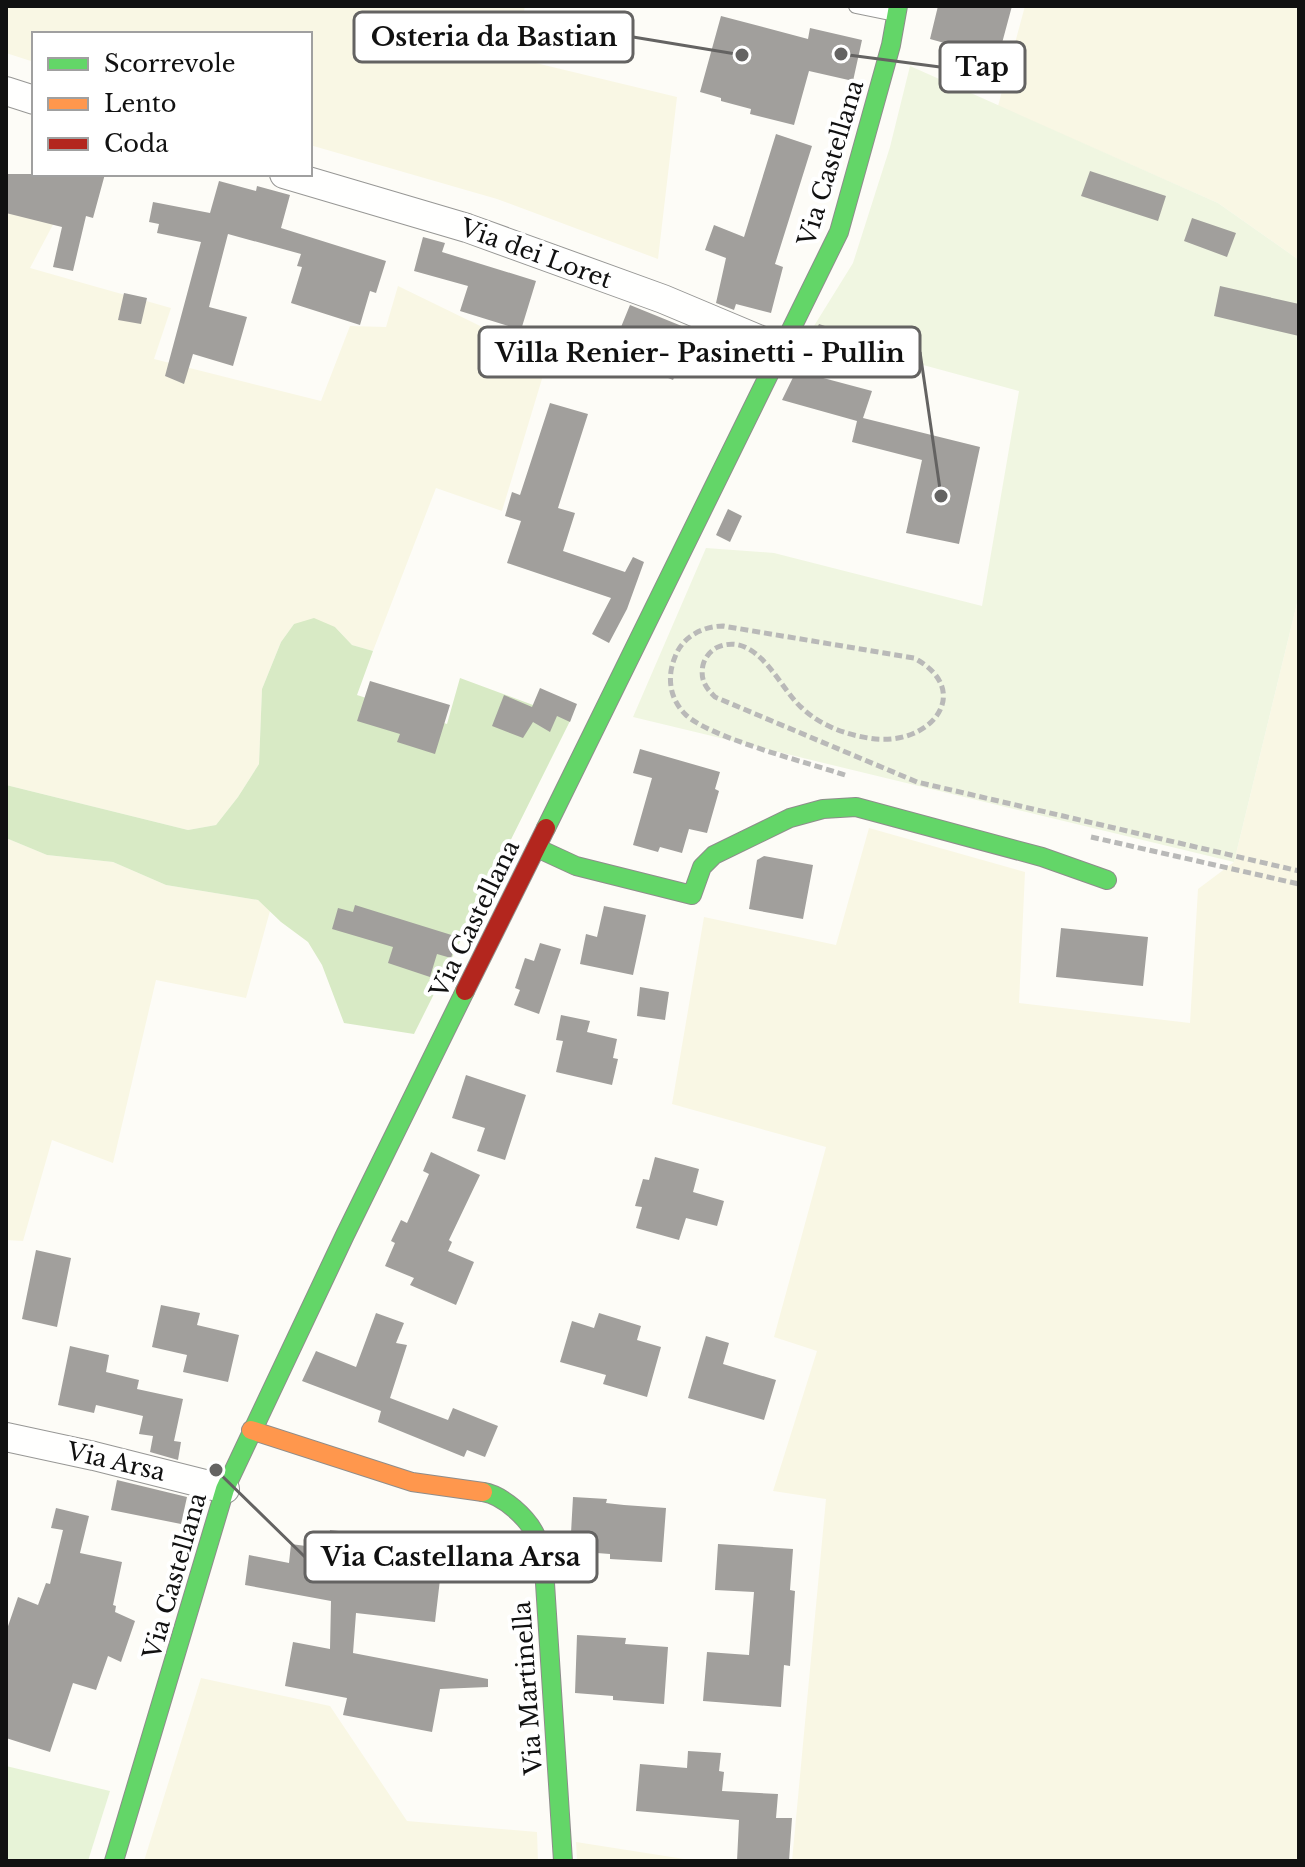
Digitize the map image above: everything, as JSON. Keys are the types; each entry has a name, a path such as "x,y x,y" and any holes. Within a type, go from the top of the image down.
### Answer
{"main road":[{"name":"Via Castellana","path":"114,1861 225,1489 251,1430 839,232 864,150 897,10"},
{"path":"537,848 576,866 692,895 702,867 714,855 790,818 823,809 856,807 1042,857 1107,880"},
{"name":"Via Martinella","path":"251,1430 412,1482 492,1493 516,1510 536,1535 544,1568 563,1861"}],"street":[{"path":"6,91 32,99"},
{"name":"Via dei Loret","path":"291,176 467,228 663,299 782,349"},
{"name":"Via Arsa","path":"6,1437 225,1489"}],"lane":[{"path":"856,6 897,10"}],"path":[{"path":"850,777 719,733 686,715 672,693 670,679 677,649 700,630 723,626 914,658 928,666 938,679 942,692 941,707 934,722 923,730 906,738 889,740 852,735 819,721 802,709 761,658 746,648 727,644 714,648 705,659 702,673 705,686 715,697 917,782 1299,871"},
{"path":"1082,835 1299,884"}],"shaded area":[{"path":"6,6 525,6 515,58 677,97 658,259 497,199 312,146 312,32 32,32 32,61 6,53"},
{"path":"1025,6 1299,6 1299,260 1218,203 998,106"},
{"path":"6,209 57,217 30,268 171,308 154,359 321,401 350,326 386,327 398,286 548,359 502,511 436,488 373,651 352,645 335,627 294,624 281,642 262,689 259,764 216,825 188,830 6,785"},
{"path":"1299,595 1299,1861 792,1861 826,1499 773,1491 817,1351 774,1337 826,1147 672,1104 704,917 836,945 869,828 1025,872 1019,1003 1190,1023 1198,889 1234,862"},
{"path":"6,838 47,855 113,862 166,885 258,900 270,911 246,998 156,980 113,1163 52,1140 23,1241 6,1240"},
{"path":"201,1678 330,1706 407,1821 537,1832 538,1861 144,1861"},
{"path":"576,1842 697,1861 577,1861"}],"green space":[{"path":"910,66 1218,203 1299,260 1299,595 1234,862 633,717 706,548 774,553 982,606 1019,391 809,334 853,263 890,147"},
{"path":"314,618 335,627 352,645 373,651 357,695 447,724 460,678 571,719 414,1034 344,1023 322,965 308,942 258,900 166,885 113,862 47,855 6,838 6,785 188,830 216,825 259,764 262,689 281,642 294,624"},
{"path":"6,1766 110,1791 88,1861 6,1861"}],"building":[{"path":"938,6 1012,6 998,58 930,39"},
{"path":"721,16 808,39 810,28 862,40 853,81 809,71 794,125 750,114 751,109 700,92"},
{"path":"776,134 812,146 775,264 783,267 771,313 736,304 734,310 716,303 726,258 705,250 714,225 744,237"},
{"path":"1090,171 1166,196 1158,221 1081,196"},
{"path":"6,174 104,176 93,218 86,216 73,271 53,267 62,227 6,213"},
{"path":"219,181 256,191 257,186 290,195 281,228 386,261 376,293 370,291 360,325 291,303 302,267 297,266 301,254 228,234 209,307 247,317 233,366 193,354 184,384 165,376 201,242 157,233 159,224 149,222 153,202 210,213"},
{"path":"1192,218 1236,233 1227,257 1184,241"},
{"path":"423,237 445,243 442,252 536,281 521,330 460,311 468,286 414,271"},
{"path":"1220,286 1299,304 1299,336 1214,316"},
{"path":"124,293 147,298 141,324 118,320"},
{"path":"630,305 694,331 673,380 610,354"},
{"path":"819,324 825,326 812,375 872,391 863,418 980,447 959,544 906,533 922,460 852,442 857,421 782,400"},
{"path":"550,403 588,414 558,508 575,513 563,551 625,572 633,557 644,562 627,609 609,643 592,634 611,598 507,563 521,521 505,516 512,492 520,495"},
{"path":"728,509 742,516 730,542 716,535"},
{"path":"370,681 450,705 435,754 397,742 400,734 357,721"},
{"path":"540,688 577,704 570,722 557,716 550,732 533,722 523,738 492,726 504,695 532,707"},
{"path":"640,749 720,772 715,789 719,791 707,833 689,829 682,853 660,847 658,852 633,845 652,778 633,773"},
{"path":"764,856 813,865 803,919 749,909 757,860"},
{"path":"355,905 458,937 451,958 437,954 430,977 388,963 393,947 332,929 338,908 353,912"},
{"path":"604,906 646,915 633,975 580,964 586,934 597,937"},
{"path":"1061,928 1148,937 1143,986 1056,977"},
{"path":"540,943 561,949 539,1014 514,1005 520,990 515,988 525,958 534,961"},
{"path":"640,987 669,992 665,1020 637,1016"},
{"path":"561,1015 590,1021 587,1032 617,1039 613,1058 618,1059 612,1085 556,1072 563,1041 556,1040"},
{"path":"466,1075 526,1095 505,1160 477,1151 485,1128 452,1118"},
{"path":"431,1152 480,1175 449,1240 452,1242 448,1251 474,1262 456,1305 410,1285 414,1278 385,1266 395,1243 391,1241 401,1220 407,1223 429,1174 423,1171"},
{"path":"655,1157 699,1169 693,1192 724,1201 717,1226 686,1218 679,1240 636,1228 642,1207 635,1206 643,1179 649,1180"},
{"path":"36,1250 71,1258 57,1327 22,1319"},
{"path":"161,1305 200,1313 197,1325 239,1335 228,1382 183,1372 187,1355 152,1347"},
{"path":"376,1313 404,1323 396,1343 407,1345 390,1398 448,1420 453,1408 498,1426 485,1457 467,1450 464,1457 378,1422 381,1411 302,1381 316,1351 356,1367"},
{"path":"599,1313 641,1326 637,1340 661,1347 647,1397 603,1384 606,1375 560,1362 572,1321 594,1328"},
{"path":"706,1336 729,1343 723,1364 776,1380 764,1420 688,1398"},
{"path":"70,1346 109,1355 106,1372 139,1380 137,1389 183,1399 174,1441 181,1442 178,1460 150,1452 153,1436 139,1434 143,1416 96,1405 94,1413 58,1405"},
{"path":"117,1480 187,1497 181,1524 111,1510"},
{"path":"573,1497 666,1508 662,1562 610,1559 610,1554 570,1551"},
{"path":"56,1508 89,1516 80,1553 122,1562 113,1605 116,1606 115,1612 135,1621 121,1662 108,1656 96,1690 73,1683 50,1752 6,1738 6,1632 18,1597 38,1605 46,1583 50,1584 63,1530 51,1528"},
{"path":"330,1530 400,1538 399,1549 443,1554 435,1622 356,1613 353,1653 488,1679 488,1687 440,1689 432,1732 343,1715 347,1698 285,1686 293,1642 330,1649 331,1601 245,1585 249,1555 289,1563 291,1544 328,1549"},
{"path":"718,1544 793,1549 790,1590 795,1591 790,1666 784,1665 781,1707 703,1701 707,1652 749,1655 754,1592 715,1590"},
{"path":"577,1635 626,1638 625,1644 668,1647 664,1704 575,1693"},
{"path":"688,1751 721,1753 719,1771 724,1772 722,1791 778,1794 776,1818 792,1818 789,1861 737,1861 739,1820 636,1811 640,1764 687,1768"}],"traffic: fast":[{"path":"546,828 839,232 891,45 898,6"},
{"path":"537,848 576,866 692,895 702,867 714,855 790,818 823,809 856,807 1042,857 1107,880"},
{"path":"114,1861 225,1489 465,991"},
{"path":"483,1492 506,1502 521,1515 536,1536 542,1556 563,1861"}],"traffic: slow":[{"path":"251,1430 412,1482 483,1492"}],"traffic: jam":[{"path":"465,991 546,828"}],"place":[{"name":"Tap","path":"841,54"},
{"name":"Osteria da Bastian","path":"742,55"},
{"name":"Villa Renier- Pasinetti - Pullin","path":"941,496"},
{"name":"Via Castellana Arsa","path":"216,1470"}]}
